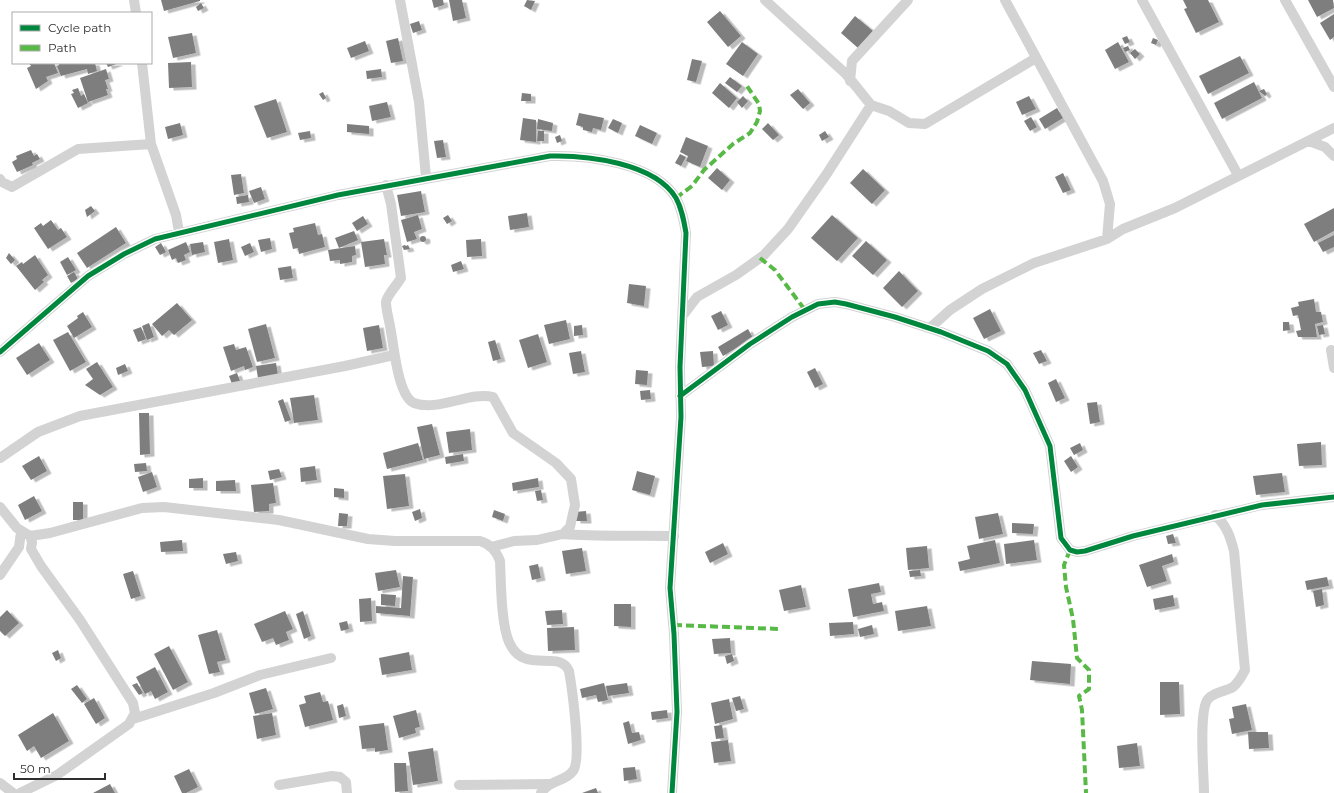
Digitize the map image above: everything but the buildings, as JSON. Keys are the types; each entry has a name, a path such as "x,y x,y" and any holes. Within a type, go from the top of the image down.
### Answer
{"street":[{"path":"134,0 136,12"},
{"path":"400,0 419,102 426,177"},
{"path":"765,0 846,74 870,105 889,112 909,123 925,124 1036,58"},
{"path":"850,81 852,61 908,0"},
{"path":"1005,0 1103,182 1110,204 1107,239"},
{"path":"1143,0 1238,175"},
{"path":"1285,0 1333,82"},
{"path":"142,64 151,144 176,215 179,232"},
{"path":"684,314 697,297 736,275 764,255 788,229 826,175 870,105"},
{"path":"930,328 950,310 982,289 1034,263 1107,239 1123,229 1175,208 1334,128"},
{"path":"1309,141 1325,147 1334,156"},
{"path":"0,179 2,182 12,187 78,149 151,144"},
{"path":"0,352 88,276 144,243 179,232 231,222 338,194 426,177 550,156 570,156 606,161 653,177 665,185 676,198 684,217 686,253 680,396 681,417 670,588 674,634 677,712 672,793"},
{"path":"386,185 391,204 401,278 386,300 394,355 404,390 410,400 424,404 466,399 493,398 513,434 556,463 571,479 575,505 570,527 563,534"},
{"path":"680,396 750,344 792,317 818,304 835,302 895,316 930,328 988,351 1007,364 1025,390 1050,446 1059,531 1065,545 1070,550 1077,552 1085,551 1133,536 1215,515 1262,505 1334,497"},
{"path":"1331,350 1334,368"},
{"path":"0,458 38,432 80,416 345,366 394,355"},
{"path":"0,507 32,542 31,549 132,703 135,713 129,724 57,775 20,793"},
{"path":"25,534 50,533 142,508 164,507 279,520 368,539 395,541 480,541 491,547 500,560 505,625 509,642 513,649 529,661 560,661 567,665 570,671 577,752 576,766 573,772 566,777 549,784 459,785"},
{"path":"1204,793 1202,742 1204,714 1207,700 1215,693 1232,687 1239,682 1246,670 1234,551 1229,532 1215,515"},
{"path":"0,575 19,547 25,534"},
{"path":"491,547 514,541 538,540 563,534 597,537 641,535 674,536"},
{"path":"19,547 31,549"},
{"path":"133,719 214,693 260,675 331,658"},
{"path":"279,785 332,776 340,777 346,782 347,793"},
{"path":"0,783 13,793"},
{"path":"541,793 549,784"}],"marked path":[{"path":"676,198 692,186 704,170 733,144 750,133 757,122 760,111 759,104 747,86"},
{"path":"760,258 775,270 805,310"},
{"path":"1070,550 1064,565 1066,587 1073,619 1077,658 1089,670 1089,689 1079,696 1082,710 1086,793"},
{"path":"674,625 780,629"}],"cycle path":[{"path":"0,352 88,276 124,254 155,239 338,195 550,156 582,157 601,160 637,169 653,177 666,186 676,198 684,220 686,233 680,367 681,417 670,588 674,634 677,712 672,793"},
{"path":"680,396 750,344 792,317 818,304 835,302 895,317 941,332 988,351 1007,364 1025,390 1050,446 1061,538 1070,550 1077,552 1085,551 1133,536 1262,505 1334,497"}]}
